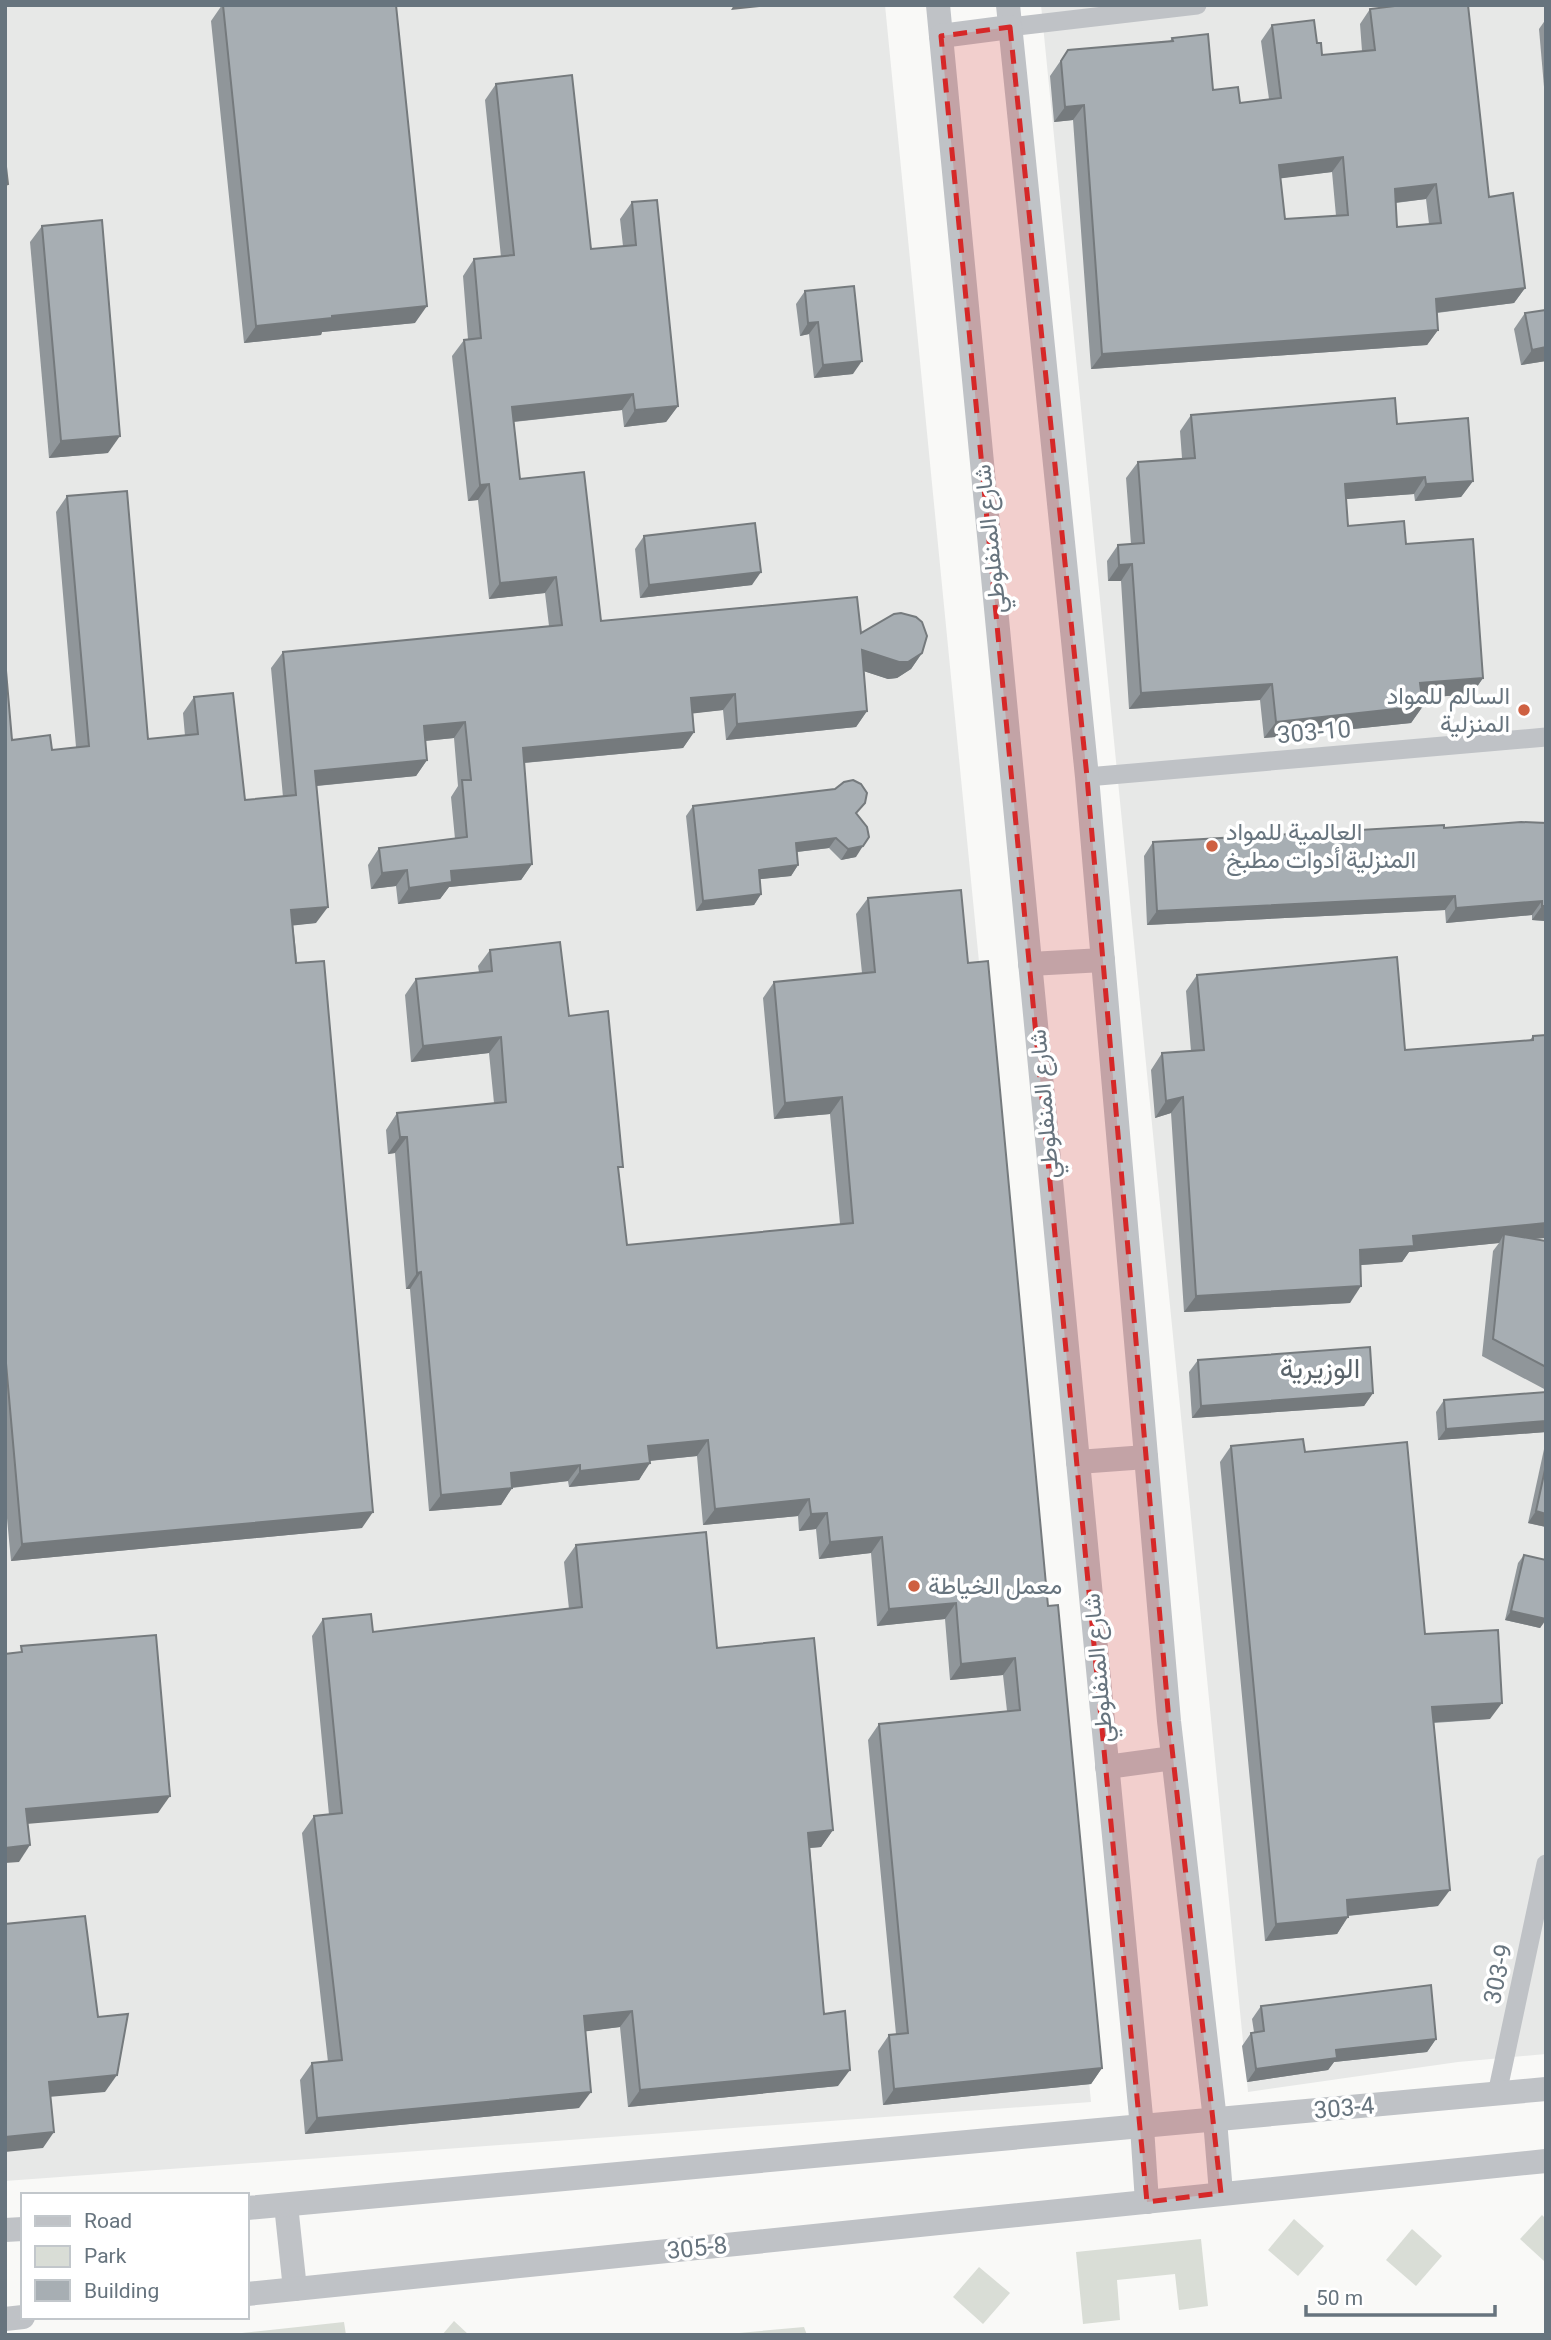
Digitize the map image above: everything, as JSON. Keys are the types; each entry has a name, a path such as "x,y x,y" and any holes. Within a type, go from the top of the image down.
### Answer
{"street":[{"name":"شارع المنفلوطي","path":"938,5 1142,2127 1147,2202"},
{"path":"941,36 1009,16 1197,5"},
{"path":"1009,16 1087,777 1173,1758 1221,2193"},
{"name":"303-10","path":"1087,777 1546,737"},
{"path":"1030,964 1103,960"},
{"path":"1078,1462 1146,1457"},
{"path":"1107,1766 1173,1758"},
{"name":"303-9","path":"1497,2094 1546,1864"},
{"name":"303-4","path":"1142,2127 1546,2090"},
{"path":"248,2208 1142,2127"},
{"path":"1147,2202 1546,2161"},
{"name":"305-8","path":"248,2294 1147,2202"},
{"path":"286,2205 295,2289"}],"highlighted area":[{"path":"1010,27 1087,777 1169,1721 1221,2193 1147,2202 941,36"}],"shaded area":[{"path":"5,5 885,5 1091,2102 5,2181"},
{"path":"1041,5 1546,5 1546,2054 1458,2062 1248,2092"}],"green space":[{"path":"1542,2215 1546,2219 1544,2261 1520,2239"},
{"path":"1294,2219 1324,2246 1298,2276 1268,2250"},
{"path":"1412,2229 1442,2256 1416,2286 1386,2260"},
{"path":"1201,2239 1208,2306 1179,2310 1175,2274 1117,2280 1120,2320 1083,2324 1076,2252"},
{"path":"979,2267 1010,2293 983,2324 953,2297"},
{"path":"454,2321 469,2335 442,2335"},
{"path":"344,2322 346,2335 223,2335"},
{"path":"804,2327 807,2335 728,2335 728,2334"}],"building":[{"path":"223,5 396,5 427,306 256,326"},
{"path":"1403,5 1468,5 1489,197 1513,193 1525,288 1436,299 1438,330 1102,354 1084,105 1065,107 1061,61 1068,50 1173,41 1172,38 1208,34 1213,90 1238,87 1240,103 1281,98 1272,25 1314,20 1317,43 1321,43 1322,55 1375,50 1370,9","holes":["1343,157 1348,215 1285,219 1279,165","1436,184 1441,223 1397,227 1395,189"]},
{"path":"572,75 591,249 636,245 632,202 657,200 678,406 635,410 633,394 512,407 520,479 584,472 601,621 857,597 861,633 894,614 916,617 922,622 927,636 922,653 908,662 899,662 862,650 867,711 737,724 735,694 691,698 694,732 523,748 532,864 451,871 452,882 409,888 407,870 382,873 379,848 467,837 462,780 471,780 465,722 424,726 427,760 315,771 328,907 291,910 296,963 324,961 373,1512 22,1544 5,1352 5,659 12,740 50,735 52,750 89,746 67,496 127,491 148,739 198,734 194,697 233,693 245,800 296,795 283,652 562,625 556,577 500,583 489,484 480,485 464,340 481,338 474,259 514,255 496,84"},
{"path":"5,158 8,184 5,185"},
{"path":"102,220 120,436 61,441 42,226"},
{"path":"854,286 862,361 823,365 818,322 808,323 805,291"},
{"path":"1546,310 1546,347 1532,350 1525,313"},
{"path":"1395,398 1397,424 1468,418 1473,481 1426,484 1425,477 1345,484 1348,526 1404,521 1406,544 1473,539 1483,678 1420,683 1423,706 1276,722 1272,684 1141,693 1132,564 1119,565 1118,545 1144,543 1138,462 1195,458 1191,415"},
{"path":"755,523 761,572 649,585 644,536"},
{"path":"853,780 861,784 867,793 865,803 856,813 867,827 869,837 863,846 848,849 836,838 796,843 798,865 759,870 761,894 703,901 693,806 835,789 844,782"},
{"path":"1521,822 1546,823 1546,906 1542,906 1542,901 1456,908 1455,896 1157,911 1153,842"},
{"path":"961,890 968,963 988,961 1048,1606 1058,1605 1102,2068 894,2089 889,2035 908,2033 879,1724 1020,1710 1015,1658 961,1664 956,1603 889,1609 882,1537 830,1542 827,1513 811,1514 809,1499 715,1509 708,1440 648,1446 650,1463 580,1471 580,1465 511,1473 512,1488 441,1495 421,1272 417,1273 407,1137 400,1137 397,1113 506,1102 501,1037 423,1046 416,979 492,971 490,950 560,942 569,1016 608,1011 623,1167 618,1167 627,1245 853,1223 842,1097 785,1103 774,982 875,972 868,898"},
{"path":"1397,957 1405,1050 1533,1040 1533,1036 1546,1035 1546,1223 1413,1236 1414,1246 1360,1250 1361,1286 1196,1296 1183,1097 1166,1101 1162,1053 1204,1050 1197,975"},
{"path":"1504,1234 1546,1241 1546,1367 1493,1339"},
{"path":"1370,1347 1373,1393 1201,1406 1198,1360"},
{"path":"1546,1392 1546,1421 1446,1429 1444,1400"},
{"path":"1303,1439 1305,1452 1407,1442 1425,1634 1498,1630 1502,1703 1432,1707 1450,1890 1347,1900 1348,1917 1276,1924 1231,1446"},
{"path":"1546,1465 1546,1514 1536,1511"},
{"path":"706,1532 717,1648 814,1638 833,1830 808,1833 824,2014 845,2011 850,2070 640,2090 632,2011 584,2016 591,2092 317,2118 312,2063 342,2060 314,1816 342,1813 323,1619 371,1614 373,1632 582,1607 576,1545"},
{"path":"1524,1555 1546,1560 1546,1619 1511,1611"},
{"path":"156,1635 170,1796 26,1809 30,1845 5,1848 5,1654 22,1652 21,1646"},
{"path":"85,1916 98,2017 128,2014 117,2075 49,2082 54,2132 5,2137 5,1924"},
{"path":"1431,1985 1436,2039 1336,2050 1337,2058 1256,2069 1251,2033 1264,2031 1261,2006"}],"place":[{"name":"السالم للمواد المنزلية","path":"1524,710"},
{"name":"العالمية للمواد المنزلية أدوات مطبخ","path":"1212,846"},
{"name":"معمل الخياطة","path":"914,1586"}],"district":[{"name":"الوزيرية","path":"1320,1368"}]}
